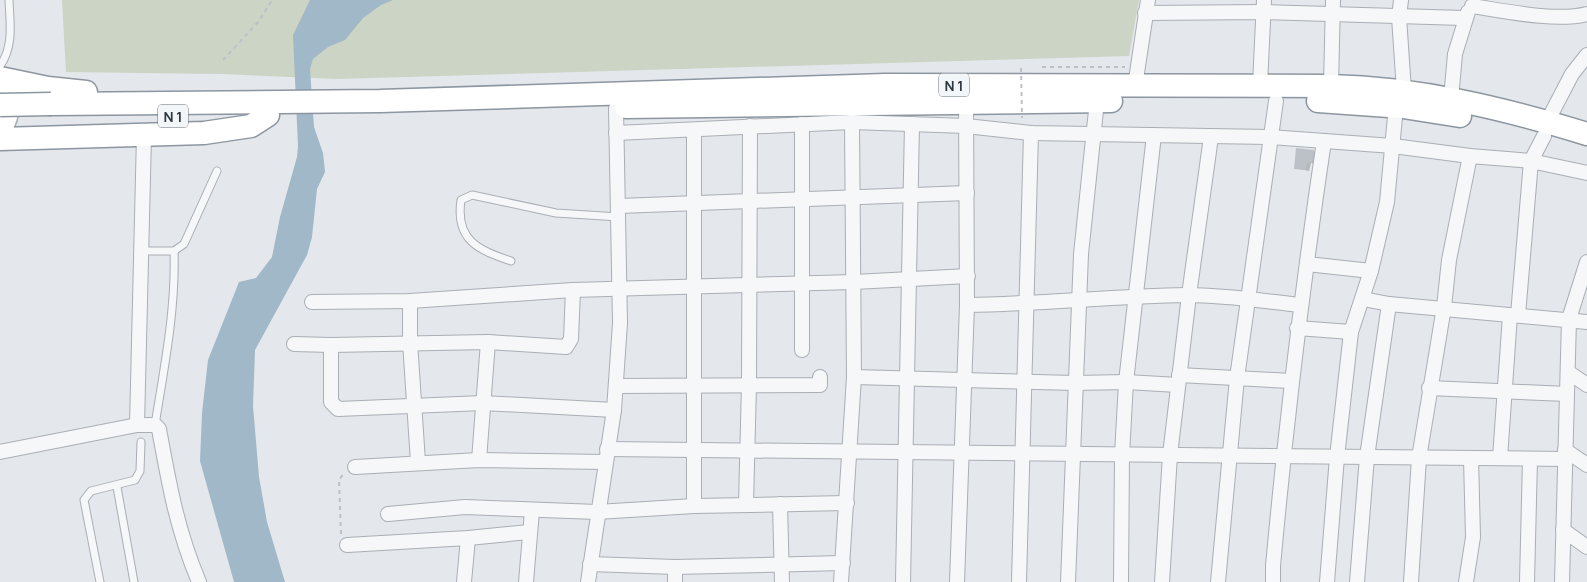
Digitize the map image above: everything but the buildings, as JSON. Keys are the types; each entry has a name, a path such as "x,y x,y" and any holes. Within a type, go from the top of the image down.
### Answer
{"highway":[{"name":"N 1","path":"0,105 51,111 295,109 1136,76 1260,85 1331,86 1400,98 1454,114 1587,134"},
{"path":"0,78 80,92 224,91 265,109 250,126 234,129 0,139"},
{"name":"N 1","path":"318,108 616,108 1097,100 1276,101 1400,98 1451,99 1545,129 1587,149"},
{"name":"N 1","path":"0,118 51,111"}],"main road":[{"path":"0,83 7,96 9,108 7,120 0,131"}],"street":[{"path":"1331,86 1332,0"},
{"path":"1327,582 1337,457 1351,332 1371,271 1387,202 1400,98 1399,17 1401,0"},
{"path":"1260,85 1264,6"},
{"path":"1136,76 1146,7 1264,6 1332,15 1399,17 1470,8 1532,15 1572,17 1587,14"},
{"path":"1451,99 1455,54 1470,8"},
{"path":"1500,458 1504,390 1531,161 1572,74 1587,55"},
{"path":"1068,582 1081,254 1095,135 1097,100"},
{"path":"1218,582 1228,456 1237,378 1276,101"},
{"path":"957,582 960,453 968,305 966,103"},
{"path":"588,582 616,386 620,289 616,108"},
{"path":"616,133 852,122 966,126 1031,133 1270,138 1393,146 1470,156 1531,161 1587,173"},
{"path":"841,582 848,502 854,377 852,122"},
{"path":"802,124 804,282 802,350"},
{"path":"902,582 904,452 908,378 912,124"},
{"path":"746,504 749,384 748,201 750,126"},
{"path":"694,130 694,506"},
{"path":"1019,582 1031,133"},
{"path":"137,425 144,134"},
{"path":"1121,582 1122,454 1126,382 1154,135"},
{"path":"1162,582 1170,455 1178,380 1211,137"},
{"path":"1273,582 1283,456 1297,328 1324,141"},
{"path":"1411,582 1420,458 1444,307 1449,260 1470,156"},
{"path":"619,211 693,203 967,193"},
{"path":"1562,582 1569,319 1587,262"},
{"path":"1307,264 1371,271"},
{"path":"312,302 410,302 573,290 749,283 854,282 968,276"},
{"path":"294,344 488,342 566,347 571,339 573,290"},
{"path":"968,305 1026,304 1080,299 1189,295 1301,304"},
{"path":"1363,299 1388,304 1444,307 1587,322"},
{"path":"410,302 410,342 418,462"},
{"path":"1357,582 1367,457 1388,304"},
{"path":"1297,328 1351,332"},
{"path":"479,460 488,342"},
{"path":"331,345 332,402 338,409 415,404 483,403 614,410"},
{"path":"1568,372 1587,385"},
{"path":"616,386 820,385 820,377"},
{"path":"854,377 1075,383 1237,378 1292,381"},
{"path":"1430,388 1567,394"},
{"path":"0,452 137,425 155,425 160,429 172,506 185,549 199,582"},
{"path":"354,467 418,462 606,456 693,450 1530,459 1565,455 1587,465"},
{"path":"1466,582 1473,537 1471,458"},
{"path":"1527,582 1530,459"},
{"path":"388,514 465,507 597,512 694,506 848,502"},
{"path":"780,504 782,582"},
{"path":"526,582 532,511"},
{"path":"1563,530 1587,547"},
{"path":"346,545 468,538 529,532"},
{"path":"464,582 468,538"},
{"path":"590,564 675,567 843,563"},
{"path":"675,567 675,582"}],"lane":[{"path":"0,66 6,57 10,42 9,0"},
{"path":"141,251 174,251 184,244 216,171"},
{"path":"511,261 482,251 474,246 467,237 462,221 461,200 472,195 556,213 619,211"},
{"path":"155,425 172,318 174,251"},
{"path":"100,582 84,500 91,492 117,487 136,480 140,471 141,442"},
{"path":"117,487 134,582"}],"path":[{"path":"223,60 258,21 272,0"},
{"path":"1059,67 1136,76"},
{"path":"1021,68 1022,118"},
{"path":"346,545 341,537 339,480 345,472 354,467"}],"green space":[{"path":"62,0 1139,0 1129,56 337,79 222,74 66,72"}],"water":[{"path":"310,0 393,0 381,5 363,18 345,40 328,47 313,59 310,69 314,127 323,153 325,172 317,189 312,237 307,255 255,350 253,406 259,477 267,522 285,582 234,582 200,461 202,413 208,360 239,282 256,278 272,257 280,217 297,157 293,35"}]}
